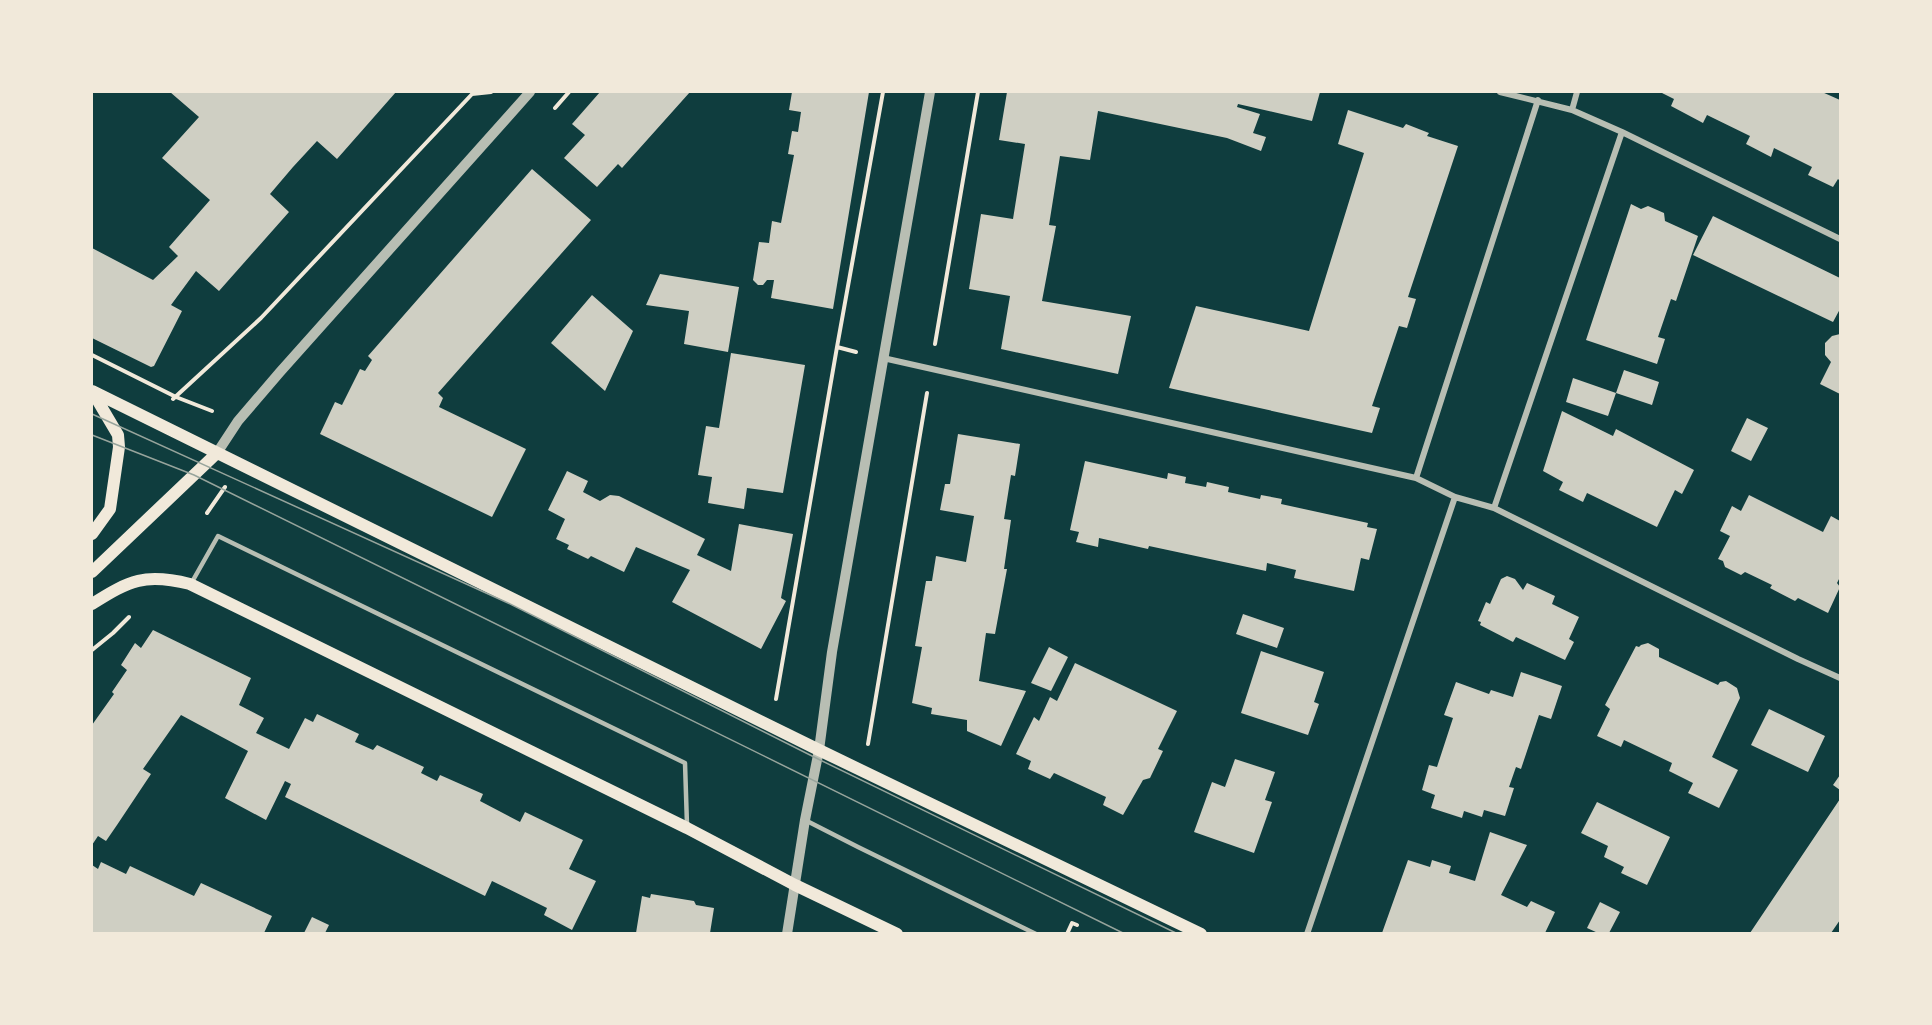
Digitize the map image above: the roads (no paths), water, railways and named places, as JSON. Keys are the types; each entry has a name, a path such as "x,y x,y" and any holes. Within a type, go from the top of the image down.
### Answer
{"main road":[{"path":"92,391 819,750 1200,933"},
{"path":"92,391 118,435 119,447 110,509 92,534"},
{"path":"92,572 217,453"},
{"path":"92,604 116,588 144,579 164,578 190,584 687,828 795,885 897,933"}],"street":[{"path":"217,453 238,421 530,92"},
{"path":"787,933 882,357 930,92"},
{"path":"1500,92 1572,110 1622,132 1840,239"},
{"path":"1572,110 1577,92"},
{"path":"1416,478 1538,100"},
{"path":"1494,508 1622,132"},
{"path":"882,357 1416,478 1455,497 1494,508 1840,678"},
{"path":"1308,933 1455,497"}],"lane":[{"path":"190,584 218,536 685,763 687,828"},
{"path":"805,820 858,848 1036,933"}],"tram line":[{"path":"92,414 508,603 816,758 1178,934"},
{"path":"92,435 194,475 1125,934"}]}
